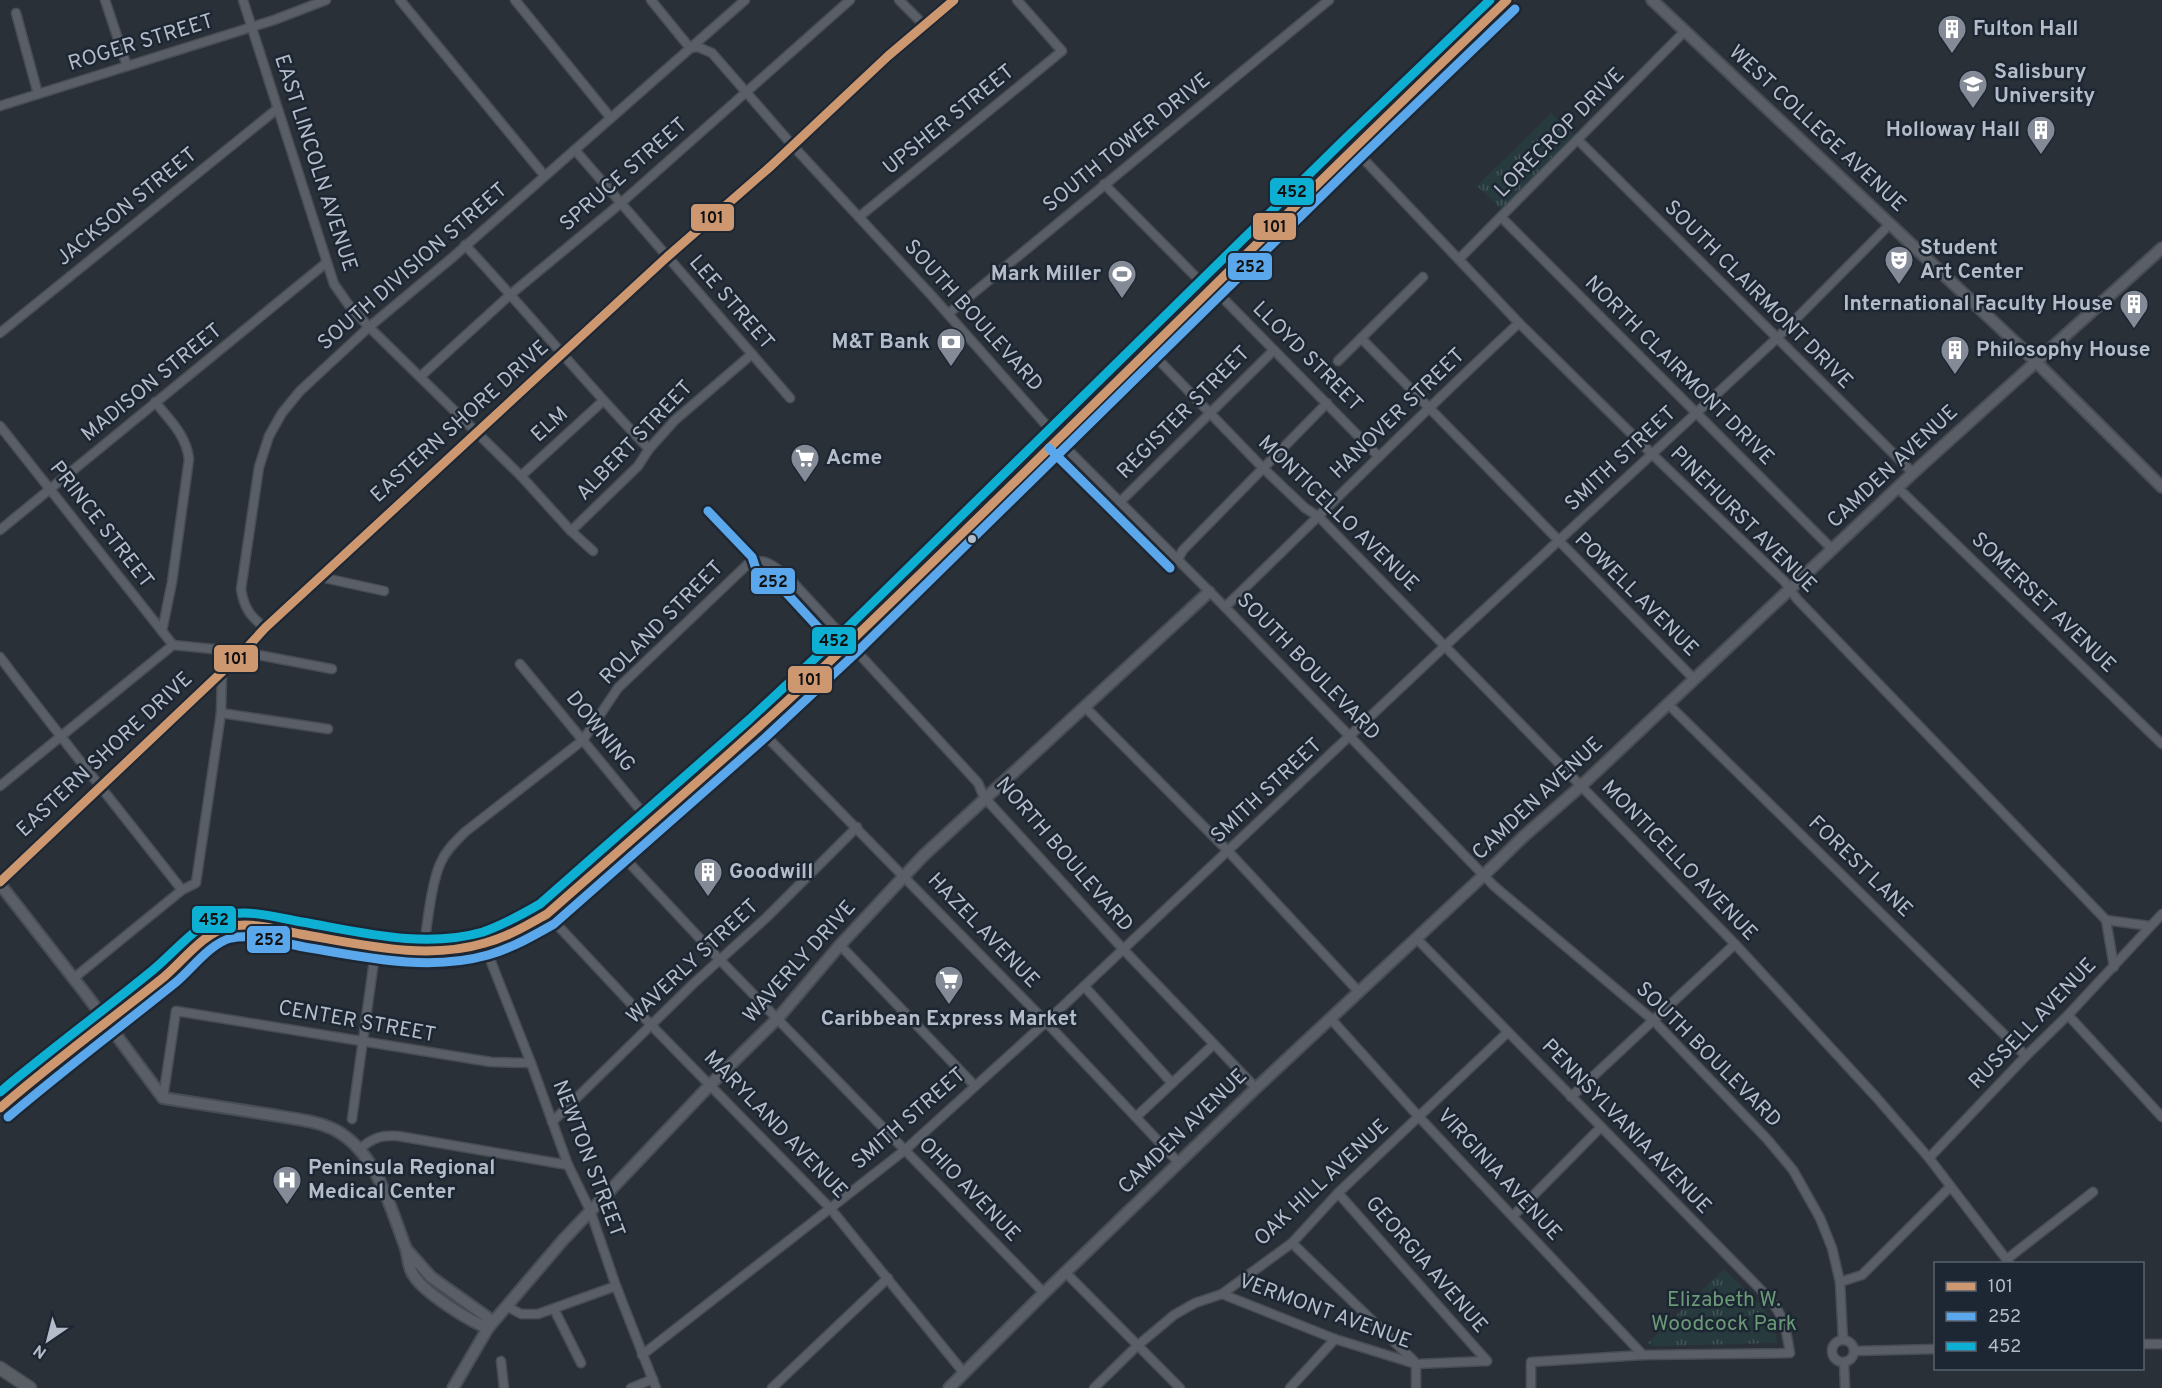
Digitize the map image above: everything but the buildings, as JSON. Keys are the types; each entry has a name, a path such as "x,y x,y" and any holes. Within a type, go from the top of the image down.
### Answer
{"main road":[{"path":"0,1108 178,965 210,936 226,927 260,928 423,952 464,950 484,944 529,926 547,914 758,728 849,643 1507,0"},
{"path":"0,1368 30,1388"}],"street":[{"path":"105,0 127,66"},
{"name":"EAST LINCOLN AVENUE","path":"243,0 334,284 369,327 421,376 593,551"},
{"name":"ROGER STREET","path":"0,106 252,27 326,0"},
{"path":"400,0 544,175"},
{"path":"515,0 610,117"},
{"path":"651,0 690,48"},
{"name":"SOUTH DIVISION STREET","path":"265,628 243,604 241,589 259,467 269,436 282,413 300,391 369,327 745,0"},
{"name":"SPRUCE STREET","path":"421,376 850,0"},
{"path":"899,0 925,26"},
{"name":"EASTERN SHORE DRIVE","path":"0,883 100,785 243,652 265,628 476,432 667,257 793,146 888,56 954,0"},
{"name":"UPSHER STREET","path":"859,217 1062,51 1017,0"},
{"name":"SOUTH TOWER DRIVE","path":"948,314 1329,0"},
{"name":"WEST COLLEGE AVENUE","path":"1652,0 2036,362 2162,487"},
{"path":"16,13 38,94"},
{"name":"LORECROP DRIVE","path":"1459,259 1685,31"},
{"name":"SOUTH BOULEVARD","path":"690,48 698,47 712,52 793,146 948,314 1057,439 1178,559 1484,875 1540,926 1654,1021 1767,1139 1793,1170 1821,1218 1832,1248 1840,1282 1843,1340"},
{"name":"JACKSON STREET","path":"0,333 277,109"},
{"name":"SOUTH CLAIRMONT DRIVE","path":"1578,140 1913,473"},
{"name":"PINEHURST AVENUE","path":"1353,148 1519,323 1784,581 1797,599 2106,920"},
{"name":"LEE STREET","path":"575,150 790,398"},
{"name":"LLOYD STREET","path":"1104,184 1197,278 1212,287 1379,457"},
{"name":"NORTH CLAIRMONT DRIVE","path":"1501,217 1832,549"},
{"name":"SMITH STREET","path":"642,1354 905,1150 1046,1022 1445,646 1696,415 1776,339 1890,224"},
{"path":"465,245 512,294 603,401 649,449"},
{"name":"CAMDEN AVENUE","path":"949,1388 1256,1088 1523,837 1581,786 1913,473 2162,248"},
{"name":"MADISON STREET","path":"0,530 326,263"},
{"path":"1338,361 1423,277"},
{"name":"HANOVER STREET","path":"1225,607 1319,517 1429,406 1519,323"},
{"name":"POWELL AVENUE","path":"1361,338 1694,679"},
{"name":"MONTICELLO AVENUE","path":"1148,349 1262,467 1305,508 1319,517 1735,944 1929,1158 2008,1261"},
{"name":"REGISTER STREET","path":"1120,502 1274,350"},
{"name":"ALBERT STREET","path":"571,531 638,466 649,449 675,420 752,354"},
{"name":"ELM","path":"521,476 603,401"},
{"path":"155,402 181,434 187,446 189,459 172,582 162,631"},
{"path":"1178,559 1182,550 1327,403"},
{"name":"PRINCE STREET","path":"0,426 173,645"},
{"name":"SOMERSET AVENUE","path":"1898,488 2162,744"},
{"name":"ROLAND STREET","path":"423,952 440,863 452,845 465,832 584,740 618,688 748,563 765,561 788,577 849,643"},
{"path":"320,577 384,591"},
{"name":"WAVERLY DRIVE","path":"453,1388 488,1328 590,1210 778,1018 840,945 923,856 984,797 1209,592"},
{"name":"NORTH BOULEVARD","path":"849,643 978,783 984,797 1123,950 1256,1088"},
{"path":"0,786 173,645 243,652 332,669"},
{"path":"0,657 60,737 182,890"},
{"name":"DOWNING","path":"520,664 651,824"},
{"path":"74,978 182,890 196,883 221,713 222,671"},
{"name":"FOREST LANE","path":"1668,704 2026,1056"},
{"path":"1085,707 1228,851 1359,992"},
{"path":"221,713 328,729"},
{"name":"HAZEL AVENUE","path":"758,728 1046,1022 1179,1163"},
{"name":"WAVERLY STREET","path":"552,1122 651,1025 766,918 857,827"},
{"name":"OHIO AVENUE","path":"619,852 720,960 1044,1293"},
{"path":"0,883 163,1098 286,1117 329,1127 348,1139 360,1149 376,1174 406,1250 431,1277 488,1317 488,1328"},
{"name":"MARYLAND AVENUE","path":"547,914 651,1025 830,1208 964,1373"},
{"name":"RUSSELL AVENUE","path":"1929,1158 2114,967 2162,914"},
{"path":"2114,967 2106,920 2150,926"},
{"name":"PENNSYLVANIA AVENUE","path":"1416,938 1776,1306 1786,1327 1790,1353 1643,1355"},
{"name":"NEWTON STREET","path":"484,944 568,1165 590,1210 616,1286 655,1384"},
{"path":"1571,1097 1735,944"},
{"path":"840,945 975,1086"},
{"path":"352,1119 376,946"},
{"path":"1084,986 1172,1083"},
{"name":"CENTER STREET","path":"163,1098 176,1011 491,1062 531,1064"},
{"path":"2068,1015 2162,1117"},
{"name":"VIRGINIA AVENUE","path":"1331,1019 1643,1355"},
{"name":"OAK HILL AVENUE","path":"1094,1388 1137,1346 1174,1315 1195,1303 1222,1294 1292,1243 1338,1193 1508,1032"},
{"path":"1136,1117 1214,1044"},
{"path":"1513,1216 1601,1127"},
{"path":"360,1149 370,1140 388,1135 568,1165"},
{"path":"1840,1282 1862,1275 1950,1187"},
{"path":"2008,1261 2093,1192"},
{"name":"GEORGIA AVENUE","path":"1338,1193 1487,1361"},
{"path":"1292,1243 1416,1364 1416,1388"},
{"path":"1066,1273 1180,1388"},
{"path":"772,1388 888,1278"},
{"path":"506,1306 527,1316 554,1309 616,1286"},
{"name":"VERMONT AVENUE","path":"1222,1294 1335,1339 1416,1364 1487,1361"},
{"path":"554,1309 581,1364"},
{"path":"1290,1388 1335,1339"},
{"path":"1843,1340 1850,1342 1854,1352 1852,1358 1844,1362 1837,1360 1832,1352 1834,1345 1843,1340"},
{"path":"2144,1344 2162,1344"},
{"path":"1854,1352 1934,1349"},
{"path":"1531,1388 1531,1362 1643,1355"},
{"path":"501,1361 504,1388"},
{"path":"1844,1362 1845,1388"},
{"path":"631,1388 655,1384"}],"green space":[{"path":"1551,113 1574,135 1501,209 1477,186"},
{"name":"Elizabeth W. Woodcock Park","path":"1724,1269 1762,1306 1775,1325 1777,1343 1654,1346 1648,1343"}],"transit line":[{"name":"101","path":"0,882 243,652 265,628 667,257 771,166 888,56 954,0"},
{"name":"452","path":"0,1092 153,970 196,931 225,915 244,913 274,916 369,934 438,939 483,932 512,920 540,904 750,719 841,634 1345,139 1490,0"},
{"name":"101","path":"0,1108 164,977 202,941 219,930 246,925 369,946 439,951 493,940 547,914 738,746 849,643 1507,0"},
{"name":"252","path":"8,1117 175,983 208,951 231,938 258,938 350,955 419,963 465,960 488,955 554,924 766,737 857,652 1515,9"},
{"name":"252","path":"1049,448 1170,568"},
{"name":"252","path":"708,511 752,557 756,569 780,586 840,651"}],"place":[{"name":"Fulton Hall","path":"1952,54"},
{"name":"Salisbury University","path":"1973,110"},
{"name":"Holloway Hall","path":"2041,156"},
{"name":"Student Art Center","path":"1899,286"},
{"name":"Mark Miller","path":"1122,300"},
{"name":"International Faculty House","path":"2134,330"},
{"name":"M&T Bank","path":"951,368"},
{"name":"Philosophy House","path":"1955,376"},
{"name":"Acme","path":"805,484"},
{"name":"Goodwill","path":"708,898"},
{"name":"Caribbean Express Market","path":"949,1006"},
{"name":"Peninsula Regional Medical Center","path":"287,1206"}]}
